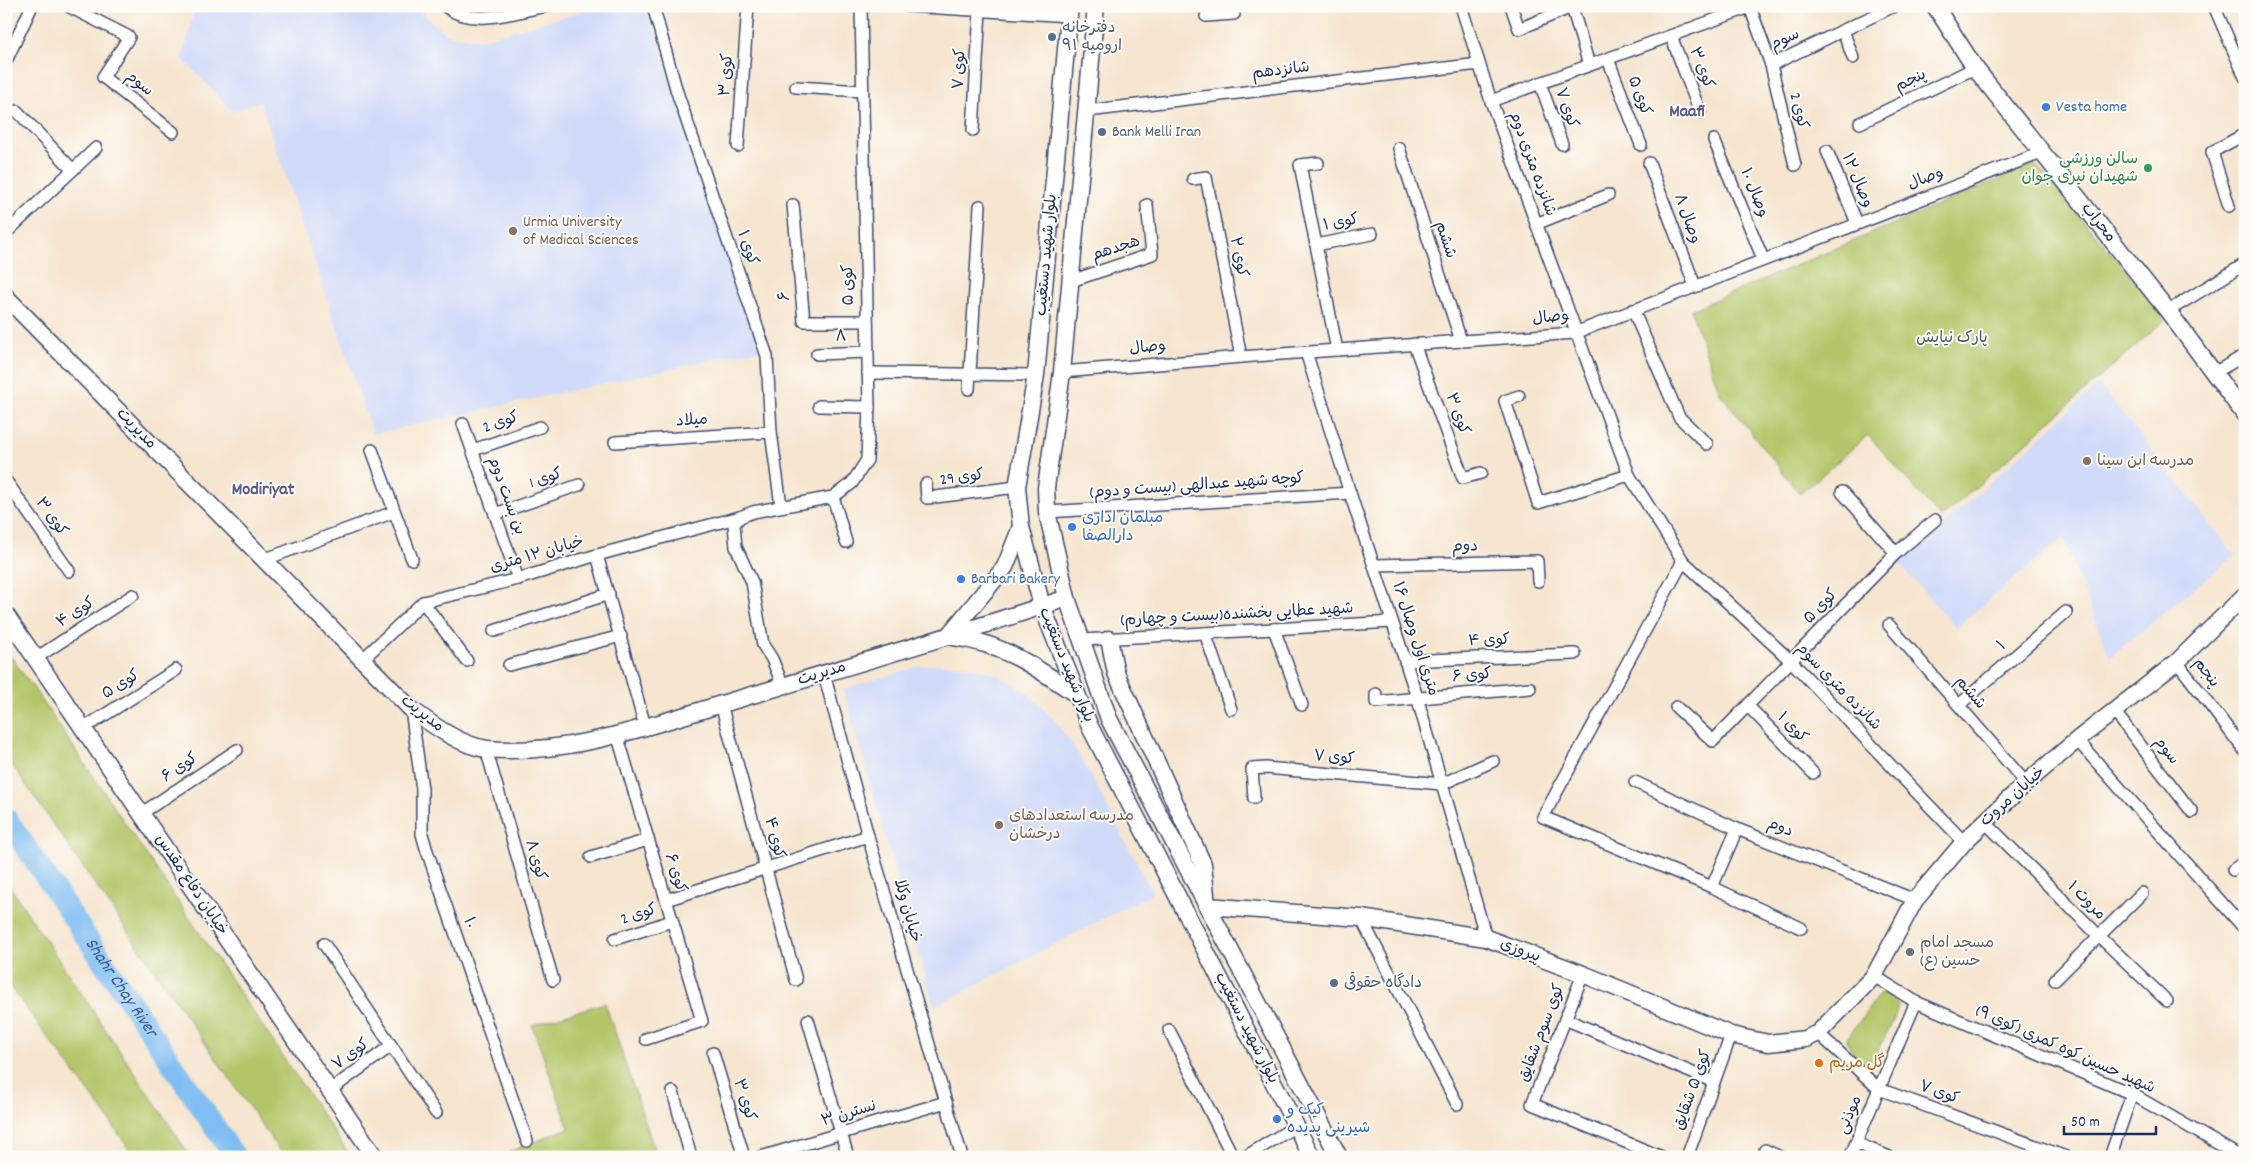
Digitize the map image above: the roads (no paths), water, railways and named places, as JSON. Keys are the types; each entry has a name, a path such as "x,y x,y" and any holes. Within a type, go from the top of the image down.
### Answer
{"street":[{"path":"6,61 32,6"},
{"name":"سوم","path":"68,6 129,37 104,76 174,132"},
{"path":"445,6 452,12 468,18 546,6"},
{"name":"کوی ۱","path":"653,6 677,92 767,356 771,432 781,506"},
{"name":"کوی ۳","path":"738,146 748,6"},
{"name":"کوی ۵","path":"781,506 833,497 852,483 867,460 869,407 861,6"},
{"path":"907,6 980,10 1070,11"},
{"name":"بلوار شهید دستغیب","path":"1096,6 1062,372 1046,488 1047,512 1067,598 1109,719 1339,1157"},
{"path":"1206,16 1234,14 1234,6"},
{"name":"شانزده متری دوم","path":"1461,6 1490,101 1575,333"},
{"path":"1511,6 1519,29 1573,7 1590,65"},
{"name":"سوم","path":"1770,65 1894,6"},
{"path":"2214,6 2245,77"},
{"name":"کوی 2","path":"1671,36 1750,7 1770,65 1795,165"},
{"name":"محراب","path":"1939,7 1976,68 2041,153 2168,311 2245,414"},
{"name":"کوی ۷","path":"973,130 980,10"},
{"name":"بلوار شهید دستغیب","path":"1070,11 1036,375 1016,487 1021,527 1042,606 1094,736 1312,1157"},
{"path":"1843,30 1853,58"},
{"path":"1490,101 1671,36"},
{"name":"کوی ۳","path":"1671,36 1700,112"},
{"name":"کوی ۵","path":"1608,58 1641,145"},
{"name":"شانزدهم","path":"1087,111 1479,64"},
{"name":"پنجم","path":"1860,123 1976,68"},
{"name":"کوی ۷","path":"1540,83 1562,144"},
{"path":"796,87 862,91"},
{"path":"17,111 73,170"},
{"path":"2229,206 2212,152 2245,134"},
{"name":"وصال ۱۰","path":"1714,140 1763,259"},
{"path":"6,233 96,148"},
{"name":"ششم","path":"1398,148 1461,341"},
{"name":"وصال ۱۲","path":"1826,151 1857,223"},
{"name":"وصال","path":"1062,372 1241,356 1575,333 2041,153"},
{"path":"1318,163 1300,165 1337,350"},
{"name":"وصال ۸","path":"1649,163 1695,286"},
{"name":"کوی ۲","path":"1192,179 1206,177 1241,356"},
{"path":"1536,224 1608,195"},
{"name":"۶","path":"793,205 804,321 866,321"},
{"name":"هجدهم","path":"1071,281 1152,254 1147,205"},
{"path":"969,389 980,206"},
{"name":"کوی ۱","path":"1316,244 1372,234"},
{"path":"2168,311 2245,264"},
{"name":"مدیریت","path":"6,296 411,709 444,733 486,749 551,748 617,734 824,674 1067,598"},
{"path":"1633,310 1679,417 1708,444"},
{"name":"شانزده متری سوم","path":"1575,333 1629,475 1682,561 1792,661 1964,842"},
{"name":"کوی ۳","path":"1414,344 1463,478 1481,473"},
{"name":"۸","path":"817,354 867,352"},
{"name":"۱۶ متری اول وصال","path":"1306,352 1417,697 1486,938"},
{"path":"2214,373 2245,355"},
{"path":"868,373 1036,375 1062,372"},
{"path":"1519,396 1505,401 1538,504 1629,475"},
{"path":"819,406 869,407"},
{"name":"بن بست دوم","path":"463,424 518,579"},
{"name":"کوی 2","path":"472,450 540,427"},
{"name":"میلاد","path":"615,442 771,432"},
{"path":"372,450 412,558"},
{"name":"کوی ۳","path":"6,481 69,571"},
{"name":"کوی 29","path":"926,484 927,498 1016,487"},
{"name":"کوی 1","path":"495,514 579,485"},
{"path":"1842,492 1896,553"},
{"name":"کوچه شهید عبدالهی (بیست و دوم)","path":"1047,512 1350,493"},
{"path":"833,497 846,542"},
{"name":"خیابان ۱۲ متری","path":"423,602 518,579 597,555 781,506"},
{"path":"263,560 394,512"},
{"path":"740,517 734,524 733,536 752,582 762,645 772,659 783,686"},
{"name":"کوی ۵","path":"1676,707 1713,741 1896,553 1935,520"},
{"path":"948,636 1005,567 1021,527"},
{"path":"597,555 645,726"},
{"name":"دوم","path":"1375,565 1537,561 1538,581"},
{"path":"1682,561 1543,817 1712,887 1801,928"},
{"path":"494,631 609,594"},
{"name":"کوی ۴","path":"36,658 133,595"},
{"name":"خیابان مروت","path":"1818,1033 1874,976 1915,900 1964,842 2026,783 2077,740 2178,662 2245,595"},
{"path":"363,660 423,602 466,662"},
{"name":"۱","path":"1959,704 2066,612"},
{"name":"خیابان دفاع مقدس","path":"6,614 375,1157"},
{"name":"شهید عطایی بخشنده(بیست و چهارم)","path":"1083,640 1392,622"},
{"name":"ششم","path":"1889,625 2026,783"},
{"path":"1274,629 1302,705"},
{"path":"1205,633 1231,710"},
{"path":"509,665 620,636"},
{"path":"948,636 973,639 1007,652 1041,670 1077,695"},
{"path":"1109,639 1116,673 1203,864 1207,906"},
{"name":"کوی ۴","path":"1405,660 1575,654"},
{"name":"پنجم","path":"2178,662 2245,751"},
{"name":"کوی ۵","path":"84,728 176,670"},
{"name":"خیابان وکلا","path":"824,674 868,836 962,1157"},
{"name":"کوی ۶","path":"1417,697 1530,688"},
{"path":"1376,694 1376,702 1417,697"},
{"name":"کوی ۴","path":"721,704 796,980"},
{"name":"کوی ۱","path":"1748,706 1813,773"},
{"name":"۱۰","path":"411,709 422,789 422,834 527,1141"},
{"name":"سوم","path":"2114,711 2192,812"},
{"name":"کوی ۶","path":"617,734 702,1021 646,1039"},
{"path":"2077,740 2245,929"},
{"name":"کوی ۸","path":"486,749 553,980"},
{"name":"کوی ۶","path":"142,813 237,750"},
{"path":"1442,784 1493,761"},
{"name":"کوی ۷","path":"1254,798 1252,769 1442,784"},
{"name":"دوم","path":"1635,782 1738,829 1915,900"},
{"name":"مروت ۱","path":"1985,822 2098,936 2167,1001"},
{"path":"1712,887 1738,829"},
{"path":"666,900 868,836"},
{"path":"591,857 648,840"},
{"path":"2233,870 2245,861"},
{"path":"2054,980 2142,893"},
{"name":"پیروزی","path":"1207,906 1361,918 1486,938 1583,974 1730,1035 1768,1043 1806,1039 1818,1033"},
{"path":"1361,918 1457,1104"},
{"name":"کوی 2","path":"615,939 672,921"},
{"path":"324,944 436,1113"},
{"name":"کوی سوم شقایق","path":"1583,974 1532,1104 1662,1157"},
{"name":"شهید حسین کوه کمری (کوی ۹)","path":"1874,976 1916,1002 2132,1094 2241,1157"},
{"name":"موذنی","path":"1850,1157 1916,1002"},
{"path":"1565,1019 1714,1082"},
{"path":"808,1020 848,1157"},
{"path":"1169,1030 1233,1157"},
{"name":"کوی ۷","path":"1818,1033 1879,1089 2066,1157"},
{"name":"کوی ۵ شقایق","path":"1687,1157 1730,1035"},
{"name":"کوی ۷","path":"329,1091 391,1046"},
{"name":"کوی ۳","path":"713,1053 744,1157"},
{"path":"673,1092 691,1157"},
{"path":"2110,1157 2132,1094"},
{"name":"نسترن ۳","path":"761,1157 946,1102"},
{"path":"1245,1157 1296,1126"},
{"path":"1856,1143 1889,1157"},
{"path":"1765,1150 1780,1157"}],"waterway":[{"name":"Shahr Chay River","path":"6,818 235,1157"}],"place":[{"name":"دفترخانه ۹۱ ارومیه","path":"1052,37"},
{"name":"Vesta home","path":"2046,107"},
{"name":"Bank Melli Iran","path":"1102,132"},
{"name":"سالن ورزشی شهیدان نیری جوان","path":"2148,168"},
{"name":"Urmia University of Medical Sciences","path":"513,231"},
{"name":"مدرسه ابن سینا","path":"2087,461"},
{"name":"مبلمان اداری دارالصفا","path":"1072,527"},
{"name":"Barbari Bakery","path":"961,579"},
{"name":"مدرسه استعدادهای درخشان","path":"999,825"},
{"name":"مسجد امام حسین (ع)","path":"1910,952"},
{"name":"دادگاه حقوقی","path":"1334,983"},
{"name":"گل مریم","path":"1819,1063"},
{"name":"کیک و شیرینی پدیده","path":"1277,1119"}],"district":[{"name":"Maafi","path":"1687,112"},
{"name":"Modiriyat","path":"263,490"}],"park label":[{"name":"پارک نیایش","path":"1952,338"}]}
